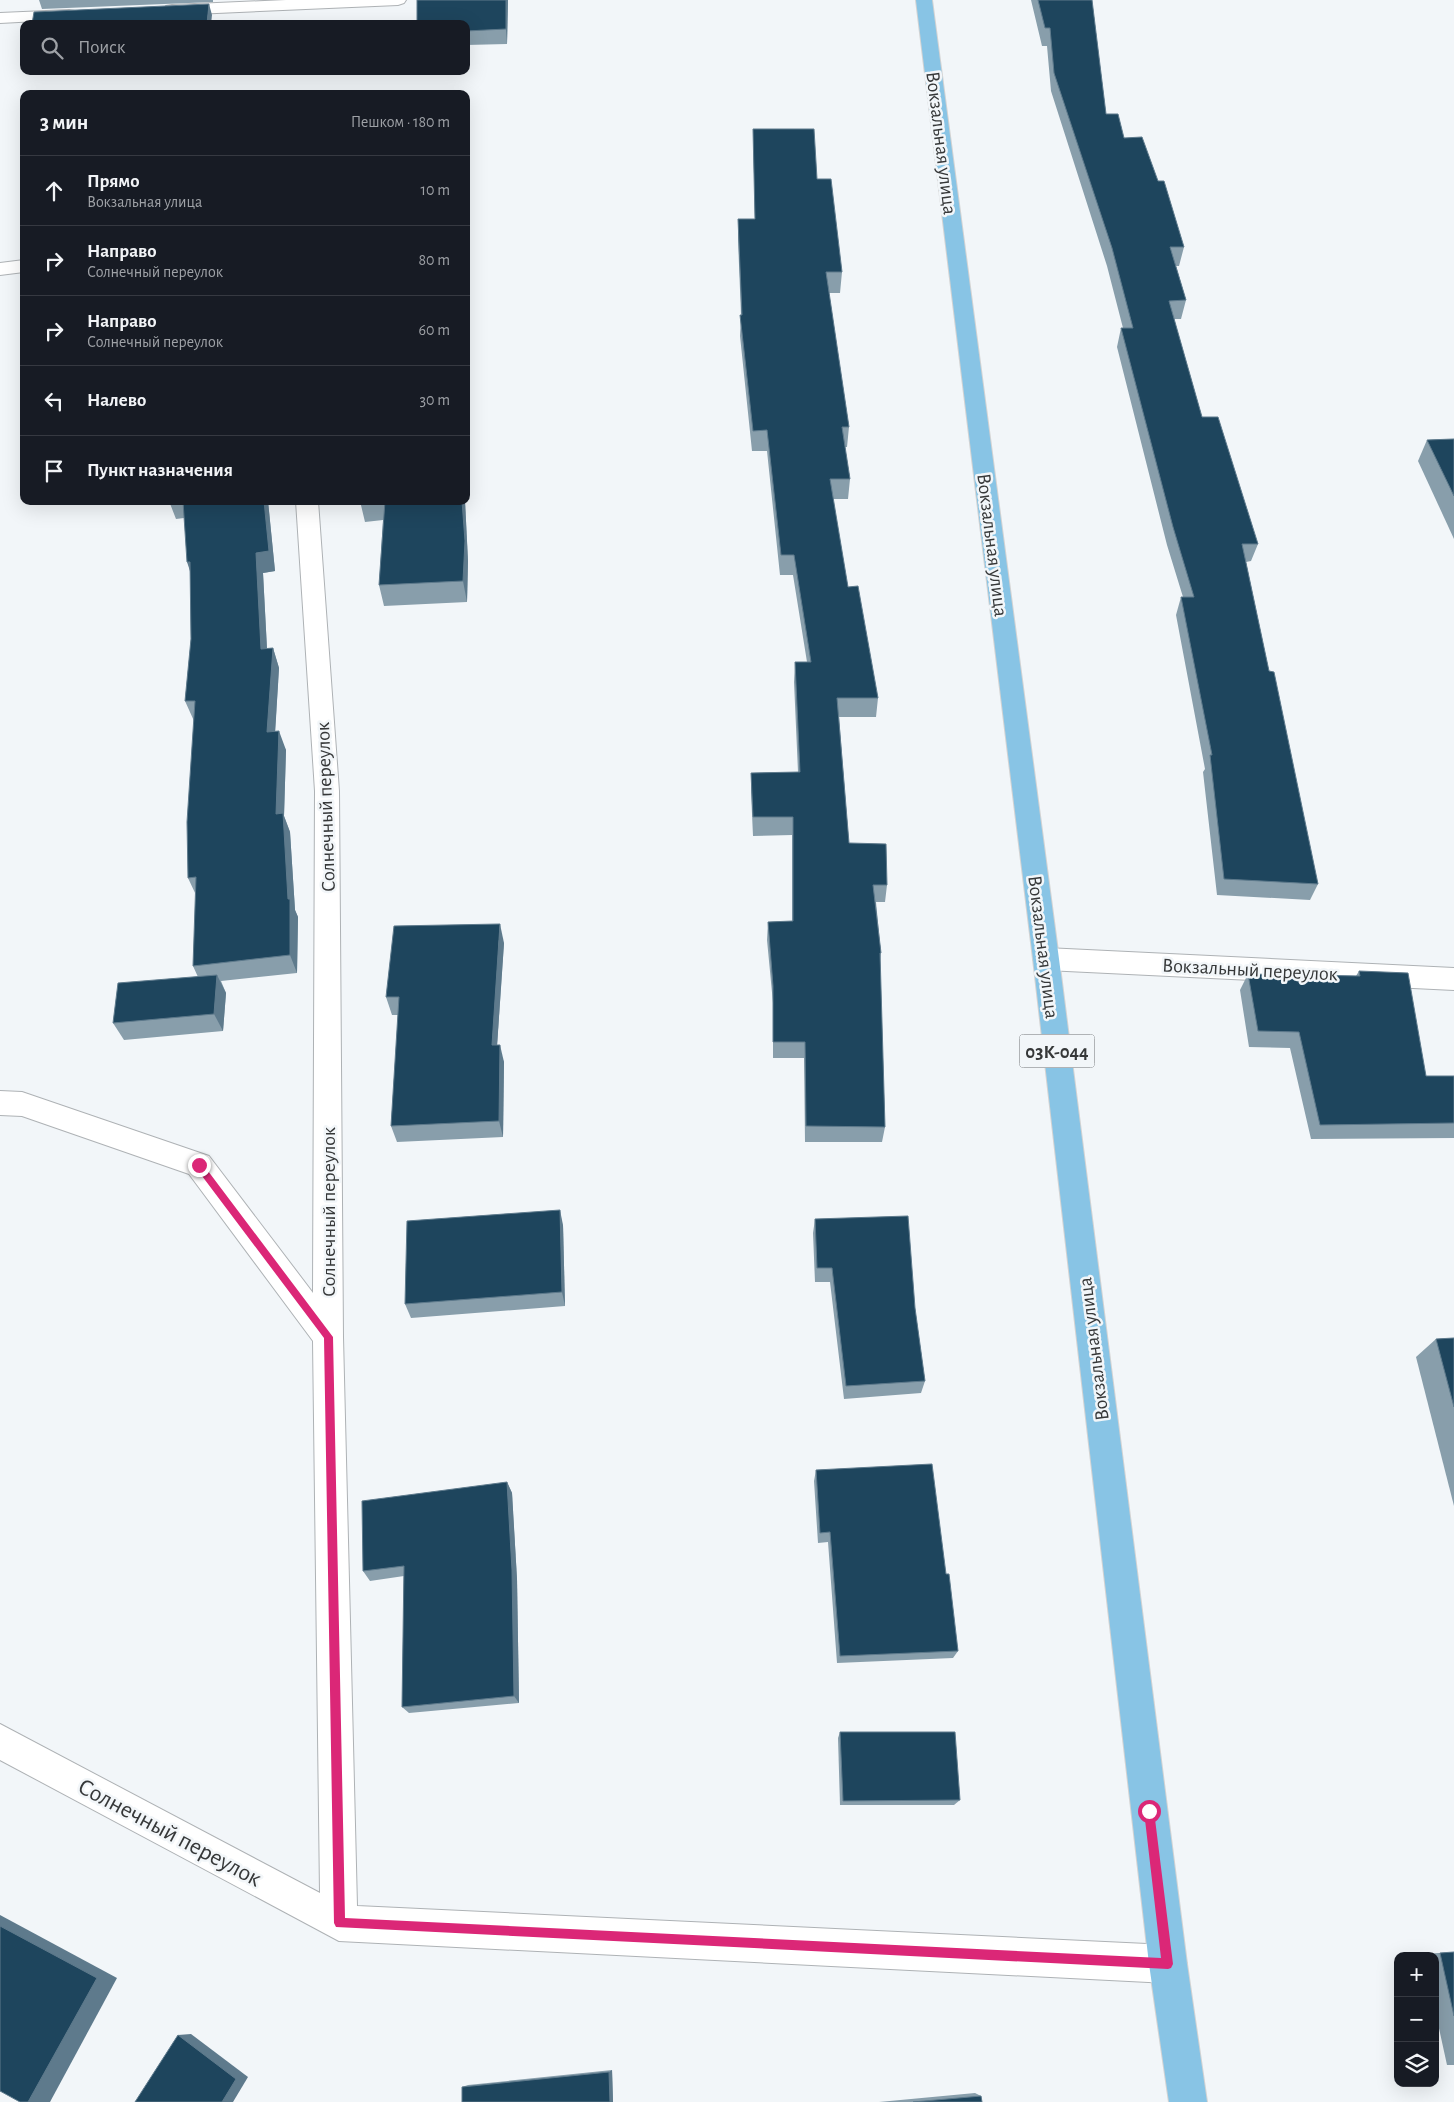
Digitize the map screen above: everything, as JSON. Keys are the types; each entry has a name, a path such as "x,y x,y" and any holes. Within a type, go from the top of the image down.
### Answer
{"main road":[{"name":"Вокзальная улица","path":"924,0 1046,959 1168,1964 1188,2102"}],"street":[{"path":"159,11 398,0"},
{"path":"0,18 90,14"},
{"path":"0,269 20,266"},
{"name":"Солнечный переулок","path":"308,505 327,791 328,1337 340,1923"},
{"name":"Вокзальный переулок","path":"1046,959 1454,979"},
{"path":"0,1103 22,1104 199,1165 328,1337"},
{"name":"Солнечный переулок","path":"0,1741 340,1923 1168,1964"}],"building":[{"path":"417,0 506,0 506,29 470,31 470,20 417,20"},
{"path":"1038,0 1092,0 1106,114 1118,114 1124,138 1142,137 1158,181 1164,181 1184,247 1170,247 1186,300 1169,301 1202,417 1218,417 1258,544 1242,544 1269,671 1274,672 1318,884 1224,879 1210,755 1212,755 1181,597 1194,597 1173,527 1121,328 1133,328 1112,248 1054,73 1050,28 1045,28"},
{"path":"209,4 207,20 33,20 34,12"},
{"path":"753,129 814,129 817,179 831,179 842,272 826,272 849,427 842,427 850,479 830,479 848,587 858,586 878,698 837,698 849,843 886,844 887,885 873,885 881,953 885,1127 806,1126 805,1042 773,1042 773,986 768,922 793,921 793,817 753,817 751,773 800,772 795,662 811,662 794,555 781,555 767,430 753,431 740,315 742,315 738,219 755,219"},
{"path":"1454,439 1454,496 1427,440"},
{"path":"183,505 264,505 269,551 256,553 261,649 273,648 267,732 279,731 276,814 283,813 288,899 290,899 290,955 193,966 196,877 188,878 187,822 195,701 185,701 191,639 190,562 187,562"},
{"path":"385,505 462,505 465,541 463,581 379,585"},
{"path":"500,924 492,1045 500,1045 499,1121 391,1126 399,997 386,997 394,926"},
{"path":"1359,971 1408,973 1426,1076 1454,1076 1454,1123 1320,1125 1299,1032 1258,1031 1248,974 1360,976"},
{"path":"217,975 214,1014 113,1023 118,983"},
{"path":"560,1210 562,1292 405,1304 407,1221"},
{"path":"908,1216 915,1308 925,1381 846,1386 832,1268 817,1268 815,1219"},
{"path":"1454,1338 1454,1407 1436,1339"},
{"path":"932,1464 946,1574 949,1574 958,1651 840,1656 830,1532 820,1533 816,1470"},
{"path":"507,1482 512,1570 514,1696 402,1707 404,1566 363,1571 362,1501"},
{"path":"840,1732 955,1732 960,1800 843,1801"},
{"path":"0,1926 97,1978 28,2102 20,2102 0,2091"},
{"path":"1454,1952 1454,2016 1440,1953"},
{"path":"178,2035 236,2079 222,2102 135,2102"},
{"path":"609,2072 610,2102 462,2102 462,2087"},
{"path":"981,2096 982,2102 913,2102"}],"route":[{"path":"199,1165 328,1337 340,1923 1168,1964 1149,1811"}]}
